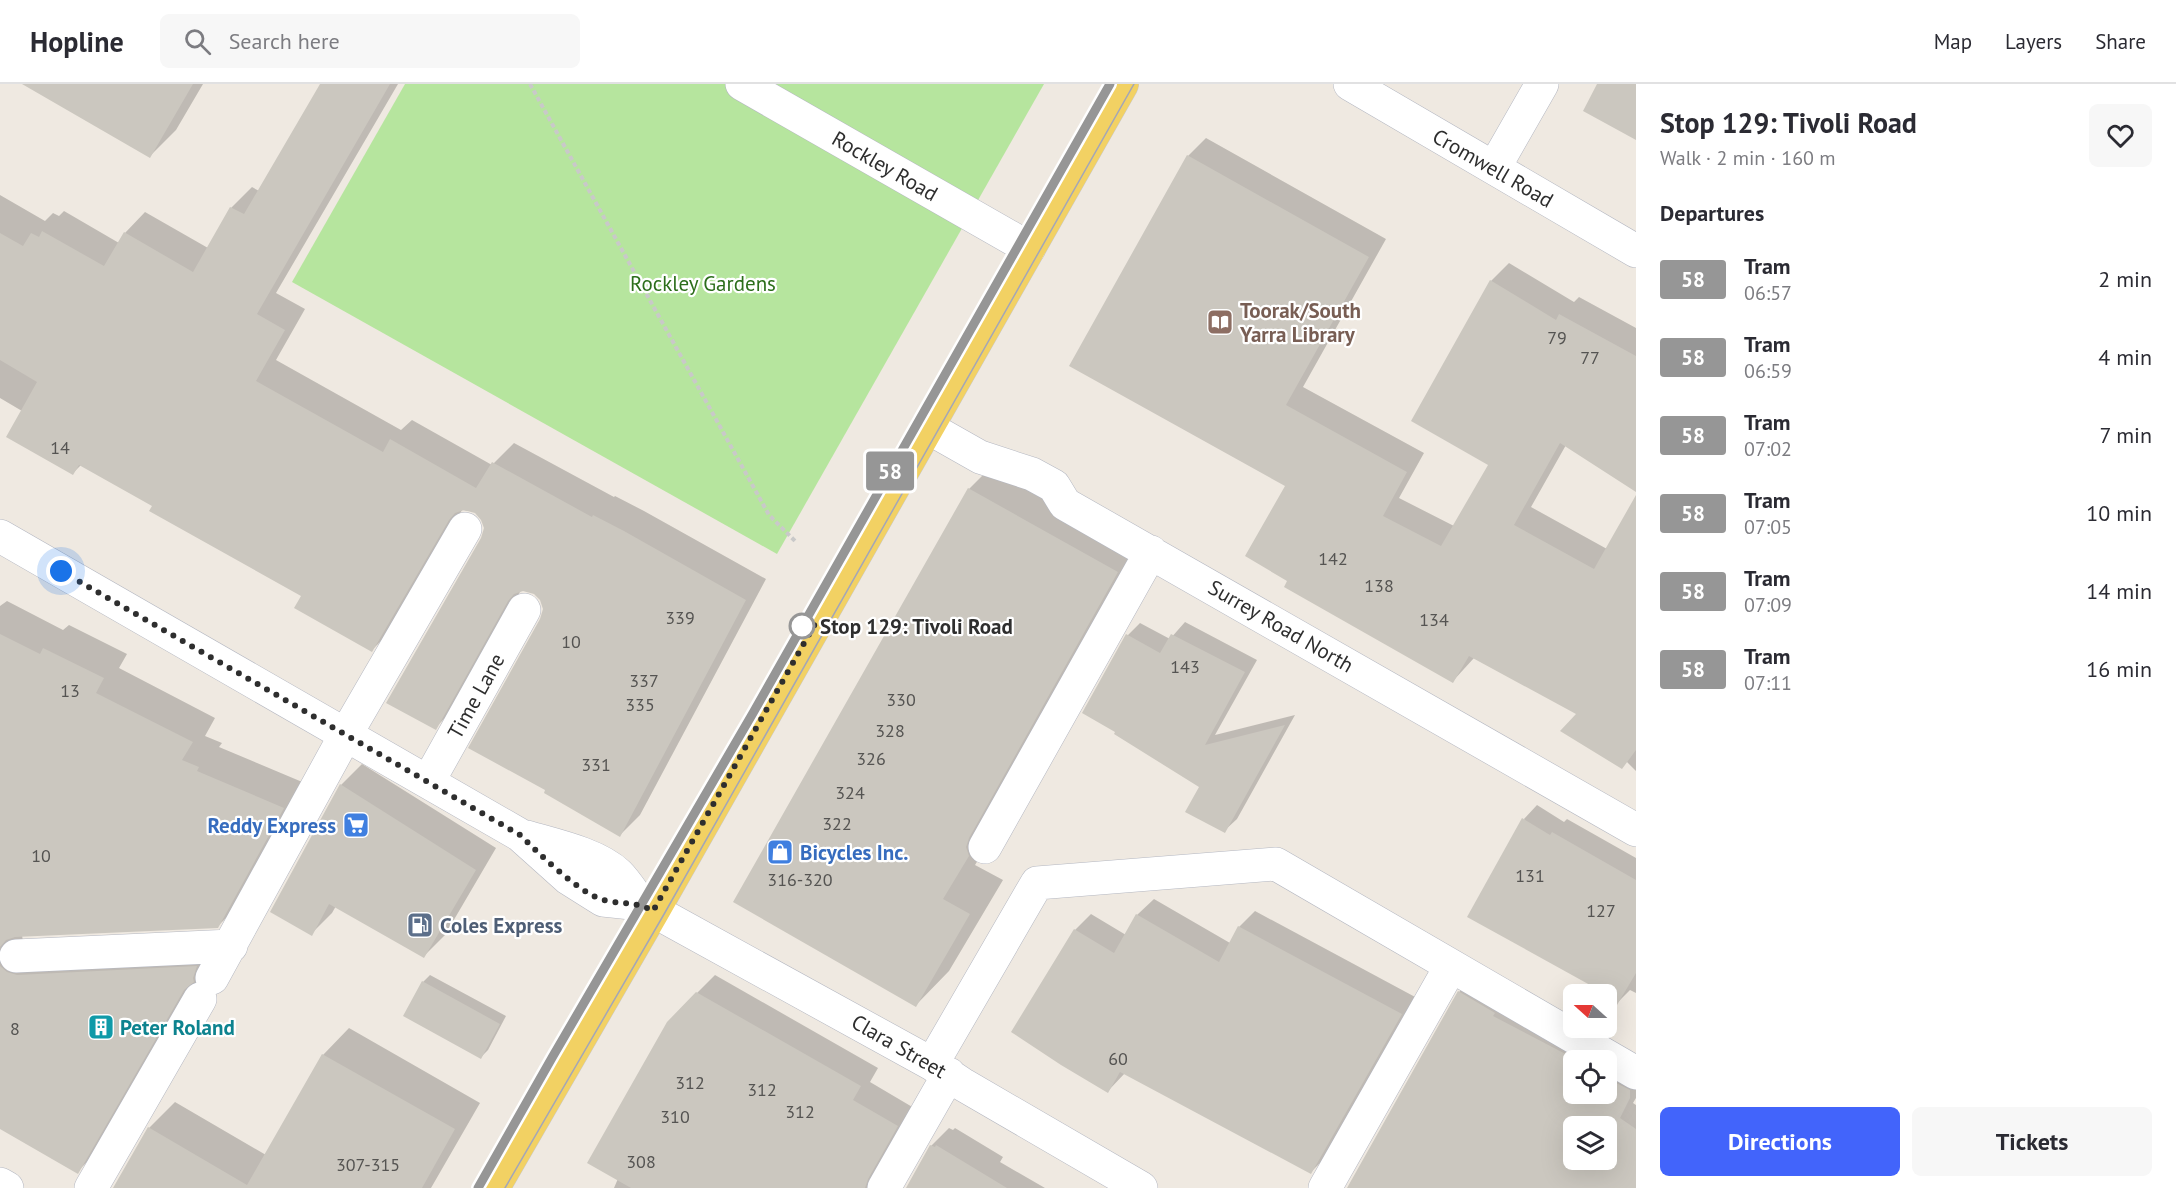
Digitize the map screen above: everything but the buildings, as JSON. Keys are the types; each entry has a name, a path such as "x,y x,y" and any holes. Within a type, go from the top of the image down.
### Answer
{"main road":[{"path":"493,1188 647,908 927,427 1122,84"}],"street":[{"name":"Rockley Road","path":"742,84 1029,248"},
{"name":"Cromwell Road","path":"1350,84 1636,251"},
{"path":"1494,168 1542,84"},
{"name":"Surrey Road North","path":"927,427 980,457 1032,474 1054,486 1065,504 1636,830"},
{"path":"91,1188 231,946 346,734 465,529"},
{"path":"0,536 520,835 582,853 610,869 618,874 647,908"},
{"path":"985,847 1150,552"},
{"name":"Time Lane","path":"428,782 524,610"},
{"path":"884,1188 941,1069 1037,883 1276,864 1636,1073"},
{"name":"Clara Street","path":"647,908 941,1069 962,1084 1141,1188"},
{"path":"16,956 231,946"},
{"path":"1325,1188 1451,966"},
{"path":"0,1184 7,1188"}],"path":[{"path":"530,84 769,515 796,542"}],"green space":[{"name":"Rockley Gardens","path":"405,84 1044,84 777,554 292,282"}],"tram line":[{"path":"478,1188 753,713 1110,84"},
{"name":"58","path":"478,1188 753,713 1110,84"},
{"path":"505,1188 663,916 1134,84"}],"place":[{"name":"Toorak/South Yarra Library","path":"1220,322"},
{"name":"Stop 129: Tivoli Road","path":"802,626"},
{"name":"Reddy Express","path":"356,825"},
{"name":"Bicycles Inc.","path":"780,852"},
{"name":"Coles Express","path":"420,925"},
{"name":"Peter Roland","path":"101,1027"}],"route":[{"path":"61,571 520,835 568,878 603,900 641,904 653,911 816,622 802,626"}]}
